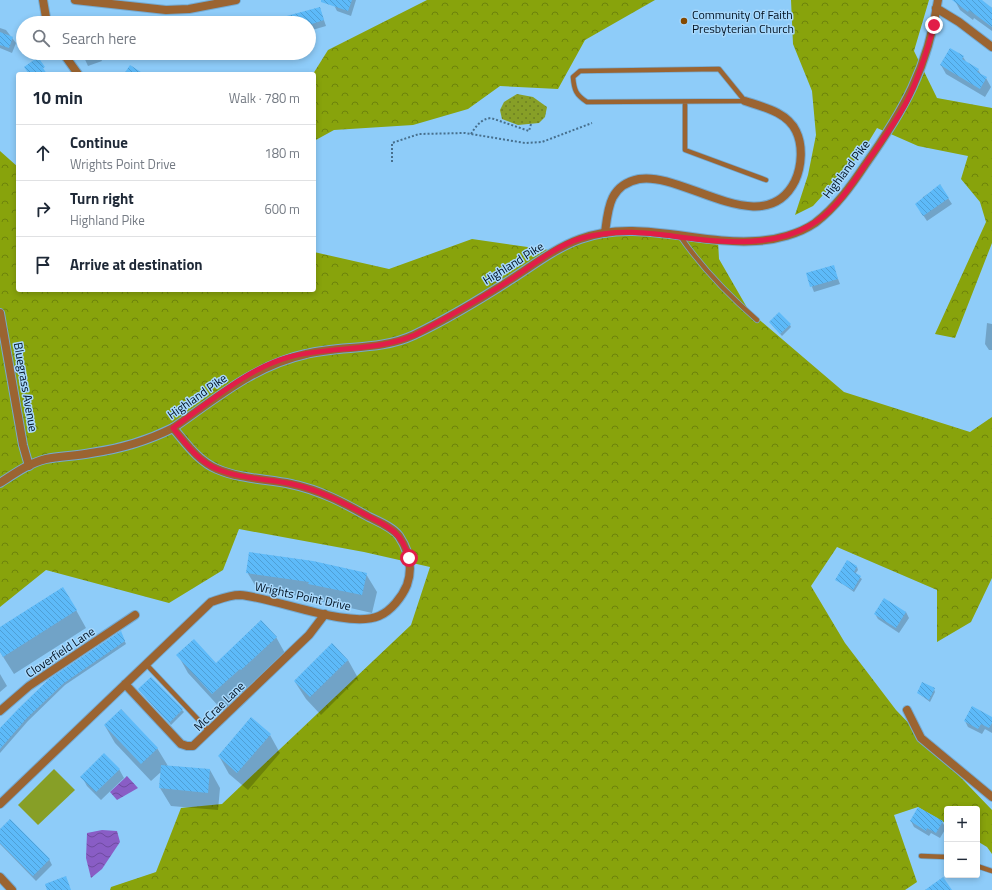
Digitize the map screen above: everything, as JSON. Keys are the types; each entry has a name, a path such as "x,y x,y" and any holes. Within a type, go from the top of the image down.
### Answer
{"street":[{"path":"43,0 46,16"},
{"path":"75,0 166,10 189,10 236,0"},
{"path":"937,4 992,47"},
{"name":"Highland Pike","path":"0,484 29,466 45,459 93,453 134,444 173,428 238,382 266,367 288,358 309,353 376,346 401,341 454,314 550,254 580,239 605,233 647,232 718,241 770,240 808,227 836,205 890,129 907,101 924,60 934,25 937,4"},
{"path":"68,60 77,72"},
{"path":"605,233 609,203 613,195 626,183 639,179 653,179 669,182 706,196 745,206 769,204 782,198 791,189 797,177 800,164 800,140 788,118 745,101"},
{"name":"Bluegrass Avenue","path":"0,313 23,445 29,466"},
{"name":"Wrights Point Drive","path":"0,804 210,602 230,596 240,595 345,619 364,620 379,616 389,610 406,588 410,573 409,558 405,546 398,534 393,530 320,491 292,484 234,475 217,469 193,452 173,428"},
{"name":"McCrae Lane","path":"125,684 181,744 193,746 309,635 325,614"},
{"name":"Cloverfield Lane","path":"0,711 29,686 135,615"},
{"path":"907,710 921,738 992,797"},
{"path":"0,877 12,890"}],"lane":[{"path":"719,69 745,101 586,102 578,96 574,89 573,77 580,71 719,69"},
{"path":"685,102 685,150 766,180"},
{"path":"680,236 710,275 732,298 757,320"},
{"path":"146,664 210,731"},
{"path":"921,856 944,857"},
{"path":"980,867 992,872"}],"path":[{"path":"471,134 479,123 486,118 491,118 529,131 531,124"},
{"path":"392,162 392,143 419,134 471,134 525,143 542,142 592,123"}],"green space":[{"path":"427,0 655,0 585,40 558,89 500,86 468,109 413,125 334,130 316,140 316,72 314,72 328,50"},
{"path":"791,0 929,0 914,51 937,98 992,108 992,243 955,338 935,334 986,222 980,202 961,179 968,156 918,146 877,128 863,151 813,206 795,215 808,175 816,135 812,91 793,44"},
{"path":"517,94 533,97 547,107 545,117 539,123 518,125 502,119 500,110 504,102"},
{"path":"0,151 16,165 16,292 316,292 316,252 389,269 472,239 556,251 580,239 618,231 718,241 719,259 749,311 844,392 970,432 992,417 992,578 971,622 937,642 937,590 837,547 811,586 845,643 896,710 992,810 992,854 987,847 980,843 980,806 944,806 944,822 918,807 894,815 917,882 905,890 110,890 111,887 156,872 181,808 222,804 411,625 430,567 364,552 239,529 223,570 169,603 46,570 0,607"},
{"path":"54,769 75,790 38,825 18,805"}],"water":[{"path":"127,776 138,788 117,800 110,792"},
{"path":"102,830 117,831 120,842 102,869 91,878 86,858 87,833"}],"building":[{"path":"321,0 352,0 348,11 321,2"},
{"path":"952,0 982,0 992,8 992,27 969,10 968,12"},
{"path":"320,7 324,20 316,23 316,16 287,16"},
{"path":"0,32 13,37 9,48 0,45"},
{"path":"950,48 964,56 962,59 979,69 977,72 987,77 980,89 940,65"},
{"path":"34,60 40,60 45,67 43,68 46,72 28,72 24,67"},
{"path":"130,65 141,72 125,72"},
{"path":"940,184 949,198 923,216 915,204"},
{"path":"834,265 838,279 810,287 806,273"},
{"path":"779,312 791,324 780,334 769,322"},
{"path":"249,552 313,561 367,573 362,595 308,584 309,582 246,573"},
{"path":"847,560 857,566 854,572 861,576 853,590 835,580"},
{"path":"63,587 77,610 3,657 0,652 0,627"},
{"path":"884,598 906,612 896,628 874,614"},
{"path":"261,620 277,637 212,694 176,655 194,639 216,663"},
{"path":"121,631 125,641 64,683 27,718 0,749 0,728 18,709 49,679"},
{"path":"332,643 348,660 310,697 294,681"},
{"path":"151,677 183,709 169,723 138,689"},
{"path":"922,682 935,688 929,700 917,693"},
{"path":"972,706 992,717 992,723 989,728 981,724 978,729 964,721"},
{"path":"121,709 158,748 141,764 104,725"},
{"path":"251,717 271,734 237,773 218,756"},
{"path":"104,753 120,769 96,792 80,777"},
{"path":"161,765 210,769 208,793 159,788"},
{"path":"918,807 943,821 936,833 927,828 926,831 910,821"},
{"path":"10,819 50,859 33,876 0,843 0,829"},
{"path":"66,876 71,890 47,890 45,884"},
{"path":"943,877 952,890 925,890"}],"place":[{"name":"Community Of Faith Presbyterian Church","path":"684,21"}],"route":[{"path":"409,558 405,546 398,534 393,530 320,491 292,484 234,475 217,469 209,465 193,452 173,428 238,382 266,367 288,358 309,353 338,349 376,346 401,341 415,335 449,317 550,254 580,239 618,231 647,232 718,241 757,241 770,240 808,227 836,205 890,129 907,101 924,60 934,25"}]}
